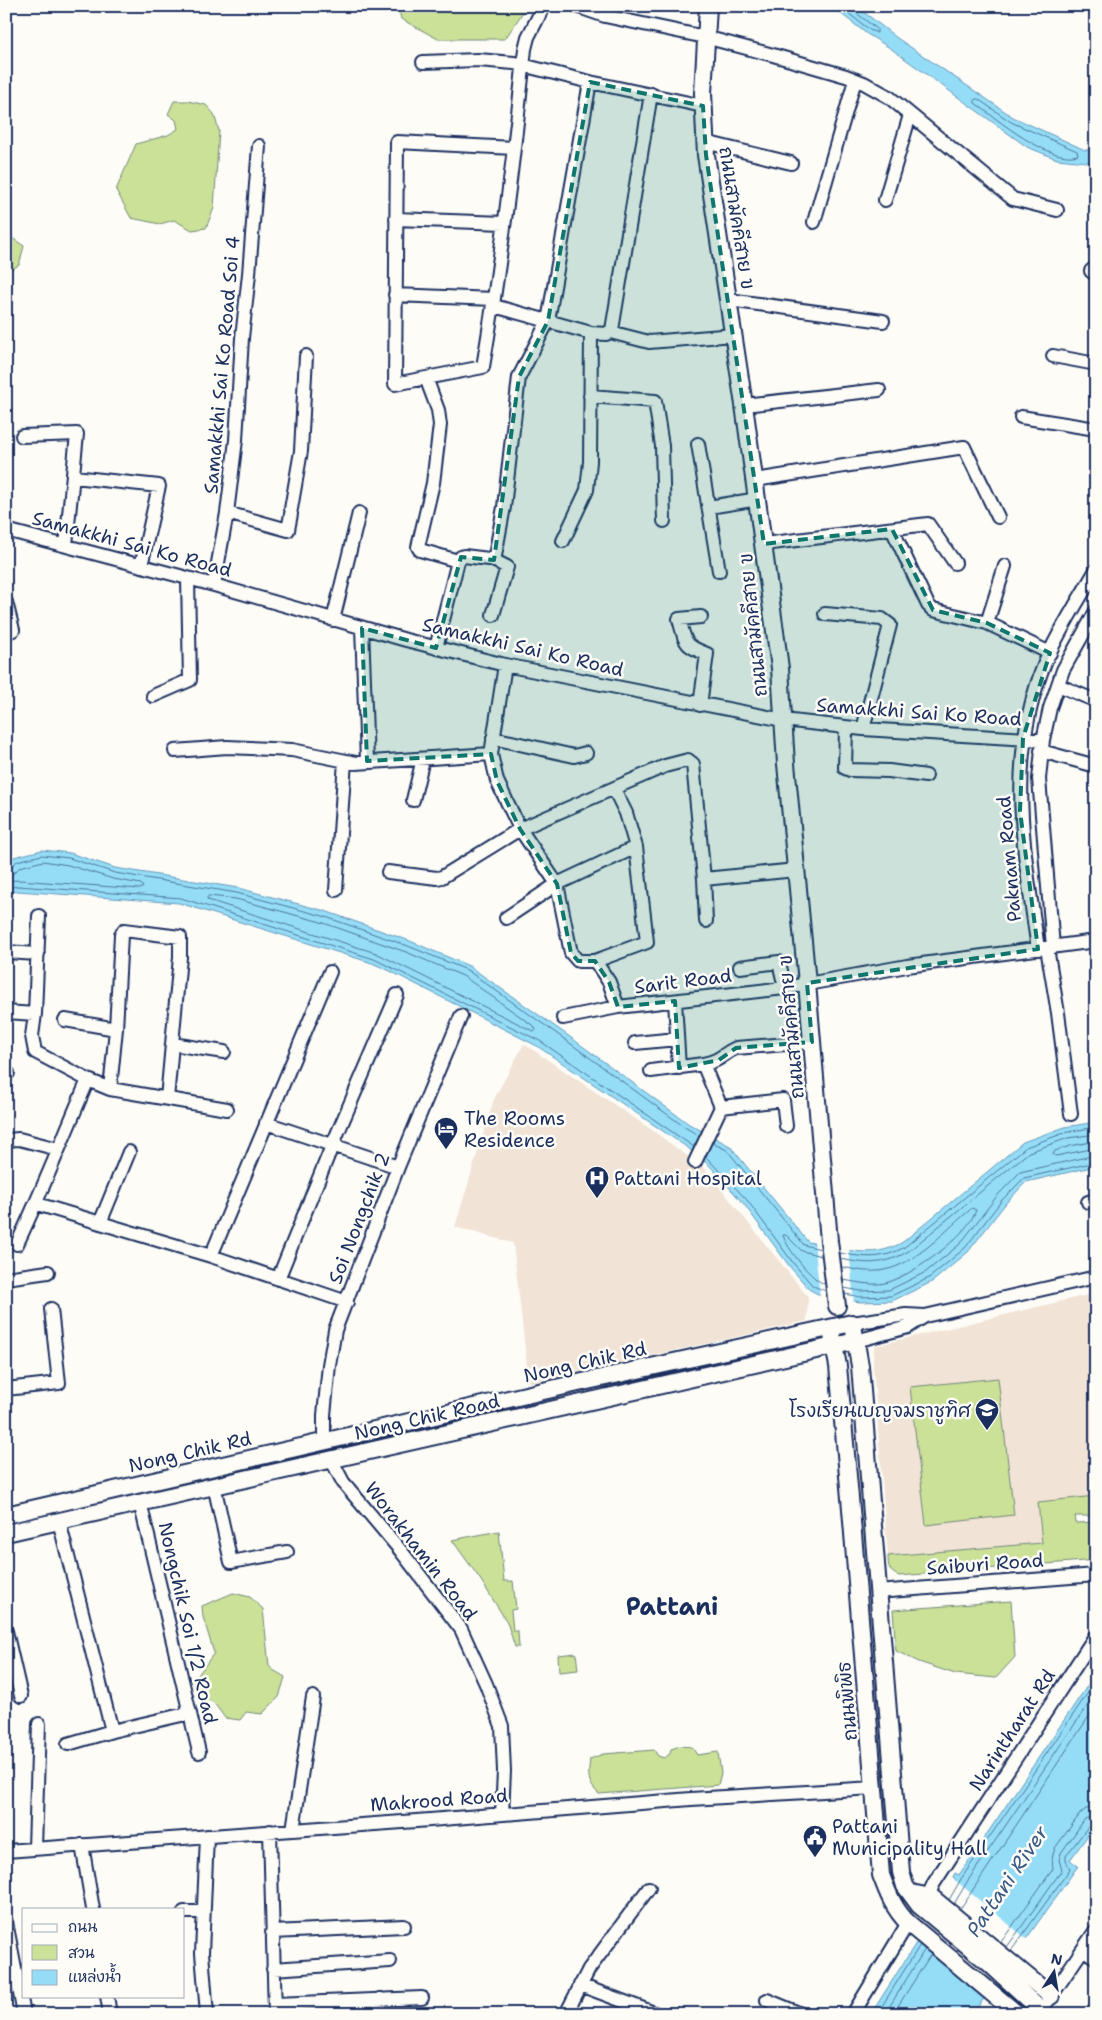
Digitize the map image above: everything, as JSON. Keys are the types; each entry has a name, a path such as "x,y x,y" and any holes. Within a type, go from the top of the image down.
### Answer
{"main road":[{"name":"ถนนสามัคคีสาย ข","path":"708,6 703,106 705,142 758,500 780,668 829,1241 837,1308"},
{"path":"830,1328 837,1308 852,1324 860,1366 901,1872 905,1886 910,1893 928,1901 1051,1996"},
{"name":"Nong Chik Rd","path":"6,1515 527,1395 852,1324"},
{"name":"ถนนพิพิธ","path":"830,1328 834,1346 851,1509 882,1875 888,1896 896,1911 911,1926 1017,2014"},
{"name":"Nong Chik Road","path":"6,1533 856,1341"},
{"path":"578,1384 582,1403"},
{"path":"527,1395 530,1414"},
{"path":"402,1424 407,1442"},
{"path":"272,1454 276,1471"},
{"path":"851,1509 871,1507"},
{"path":"857,1583 877,1586"},
{"path":"863,1658 883,1656"},
{"path":"870,1724 889,1722"},
{"path":"874,1788 894,1786"},
{"path":"928,1901 1028,1998 1041,2013"}],"street":[{"path":"514,148 396,142 395,384 483,366 494,302 514,148 524,65 528,37 544,6"},
{"path":"576,6 640,25 705,37 805,64 855,80 889,97 1012,199 1056,210"},
{"path":"423,62 478,60 524,65 590,82 703,106"},
{"path":"814,222 855,80"},
{"path":"491,559 495,556 504,507 519,378 548,321 590,82"},
{"path":"610,332 651,94"},
{"path":"885,200 910,115"},
{"path":"705,142 791,163"},
{"name":"Samakkhi Sai Ko Road Soi 4","path":"214,585 227,513 236,440 242,338 259,146"},
{"path":"396,219 504,223"},
{"path":"1096,267 1091,270 1096,275"},
{"path":"395,295 494,302 548,321 591,333 606,334 610,332 649,342 734,335"},
{"path":"729,300 883,321"},
{"path":"563,541 587,490 590,462 591,333"},
{"path":"227,513 288,530 301,451 306,356"},
{"path":"1053,356 1096,364"},
{"path":"426,378 438,410 440,425 433,483 418,547 420,550 458,561"},
{"path":"744,405 879,390"},
{"path":"590,396 655,401 662,446 664,521"},
{"path":"1021,417 1096,430"},
{"path":"22,436 78,434 66,545"},
{"path":"698,444 719,570"},
{"path":"755,480 964,447 998,517"},
{"path":"74,478 158,486 142,566"},
{"path":"709,507 758,500"},
{"path":"333,620 359,513"},
{"path":"764,544 928,524 954,563"},
{"path":"892,529 928,605 933,610 987,622 1050,653"},
{"name":"Samakkhi Sai Ko Road","path":"6,530 214,585 333,620 505,666 783,720 846,728 1023,738 1096,766"},
{"path":"436,648 458,561 461,557 491,559 507,567 493,615"},
{"path":"987,622 1005,566"},
{"name":"Paknam Road","path":"1046,948 1020,810 1023,738 1032,702 1050,653 1096,570"},
{"path":"153,696 190,680 188,579"},
{"path":"6,634 14,630 7,605"},
{"path":"825,614 882,619 890,625 863,729"},
{"name":"Paknam Road","path":"1046,948 1039,779 1042,746 1063,670 1095,615"},
{"path":"700,705 707,654 691,648 686,642 680,620 701,617"},
{"path":"362,628 367,762"},
{"path":"505,666 491,754 497,781 520,829 557,884 570,953 578,961 595,961 647,942 636,847 626,813 614,789"},
{"path":"1058,685 1096,701"},
{"path":"846,728 845,768 926,776"},
{"path":"493,738 574,756 586,753"},
{"path":"175,751 228,747 284,749 308,752 356,763 491,754"},
{"path":"414,800 423,759"},
{"path":"388,872 442,877 520,829 679,761 688,760 693,764 706,921"},
{"path":"336,890 345,761"},
{"path":"506,918 557,884 636,847"},
{"path":"704,879 796,870"},
{"path":"40,916 32,1036 35,1052 88,1080 110,1088 227,1109"},
{"path":"110,1088 116,1029 121,936 124,930 180,937 180,957 167,1099"},
{"name":"Sarit Road","path":"563,1018 618,1007 785,988 907,966 1096,941"},
{"path":"1046,948 1058,1013 1071,1114"},
{"path":"6,952 38,954"},
{"path":"595,961 609,982 618,1007"},
{"path":"740,967 779,962 785,988"},
{"path":"211,1256 330,972"},
{"path":"278,1279 332,1146 397,995"},
{"path":"675,1000 679,1068"},
{"path":"6,1012 34,1014"},
{"name":"Soi Nongchik 2","path":"324,1442 324,1414 335,1330 398,1167 461,1016"},
{"path":"65,1020 116,1029"},
{"path":"635,1044 677,1039"},
{"path":"651,1071 679,1068 719,1060 729,1051 736,1048 812,1042"},
{"path":"172,1044 224,1052"},
{"path":"695,1162 721,1108 703,1064"},
{"path":"17,1244 36,1204 88,1080"},
{"path":"721,1108 783,1100 786,1126"},
{"path":"266,1123 398,1167"},
{"path":"6,1140 19,1139 58,1149"},
{"path":"100,1223 129,1152"},
{"path":"36,1204 211,1256 347,1302"},
{"path":"6,1278 48,1272"},
{"path":"852,1324 906,1315 925,1316 1096,1277"},
{"path":"6,1389 59,1383 51,1309"},
{"path":"856,1341 908,1327 925,1316"},
{"name":"Worakhamin Road","path":"330,1459 343,1482 401,1551 461,1629 486,1684 502,1726 504,1771 502,1814"},
{"path":"214,1485 231,1562 287,1552"},
{"name":"Nongchik Soi 1/2 Road","path":"140,1502 199,1752"},
{"path":"59,1521 112,1732"},
{"name":"Saiburi Road","path":"877,1586 1096,1574"},
{"path":"6,1631 10,1661 21,1696"},
{"name":"Narintharat Rd","path":"928,1901 934,1883 1096,1635"},
{"path":"293,1830 314,1696"},
{"path":"68,1744 190,1713"},
{"path":"35,1848 38,1724"},
{"name":"Makrood Road","path":"6,1851 691,1799 874,1788"},
{"path":"270,1832 275,2009 380,1999 422,1998"},
{"path":"207,1836 202,1953 207,2014"},
{"path":"82,1845 93,1908"},
{"path":"566,2014 589,1969 650,1888"},
{"path":"185,1912 203,1912"},
{"path":"6,1922 24,2014"},
{"path":"272,1932 404,1926"},
{"path":"853,2014 911,1926"},
{"path":"1041,2013 1096,1930"},
{"path":"1084,1950 1096,1958"},
{"path":"273,1969 390,1961"},
{"path":"863,2014 873,1983"},
{"path":"580,1985 657,2014"},
{"path":"107,1998 110,2014"},
{"path":"380,1999 380,2014"},
{"path":"767,2000 801,2014"}],"highlighted area":[{"path":"590,82 703,106 706,155 764,544 892,529 933,610 987,623 1050,653 1023,738 1020,811 1038,949 807,983 812,1042 736,1048 719,1060 679,1068 675,1001 618,1007 609,982 595,961 578,961 571,953 557,884 520,829 497,781 491,754 367,761 362,628 436,648 461,557 494,560 519,377 548,321"}],"shaded area":[{"name":"Pattani Hospital","path":"524,1044 649,1128 705,1169 808,1297 807,1321 529,1383 513,1243 455,1227 494,1099"},
{"name":"โรงเรียนเบญจมราชูทิศ","path":"1096,1293 1096,1496 1039,1502 1042,1543 888,1556 873,1365 874,1346"}],"green space":[{"path":"398,6 527,6 505,39 438,39 401,19"},
{"path":"174,101 188,101 206,105 214,114 219,131 214,208 206,228 192,230 174,220 160,224 131,218 116,190 136,144 168,135 178,129 176,120 168,114"},
{"path":"6,234 24,246 19,265 6,272"},
{"path":"998,1378 1014,1515 926,1525 910,1387"},
{"path":"1096,1496 1096,1516 1075,1516 1076,1523 1096,1522 1096,1560 899,1576 891,1571 889,1566 888,1556 1042,1543 1038,1502"},
{"path":"499,1531 504,1581 513,1581 516,1609 511,1610 513,1631 518,1631 519,1647 515,1647 507,1622 480,1579 452,1540"},
{"path":"233,1593 250,1597 263,1609 269,1666 285,1677 279,1697 262,1714 246,1712 240,1720 225,1718 214,1703 199,1694 198,1675 214,1653 203,1617 202,1606"},
{"path":"1011,1601 1015,1657 996,1678 955,1674 919,1662 896,1651 893,1610"},
{"path":"576,1653 578,1670 559,1672 558,1655"},
{"path":"680,1746 692,1747 697,1755 718,1752 721,1773 718,1785 599,1794 590,1782 590,1759 603,1754 654,1750 658,1756 664,1758 670,1754 671,1749"}],"water":[{"path":"831,6 856,6 897,38 1013,117 1085,150 1096,150 1096,163 1057,159 1027,147 890,48 867,34"},
{"path":"42,850 70,853 115,868 238,888 325,911 410,941 469,966 689,1124 730,1146 808,1242 845,1250 868,1252 891,1248 903,1242 1023,1142 1065,1127 1096,1122 1096,1166 1026,1182 1006,1203 968,1252 932,1282 892,1301 860,1302 818,1294 810,1290 790,1267 743,1203 710,1166 688,1148 537,1046 372,963 179,903 18,891 6,893 6,865 14,857"},
{"name":"Pattani River","path":"1096,1673 1096,1824 1070,1860 1078,1866 973,2014 871,2014 956,1880 953,1877 955,1873 959,1875"}],"pier":[{"path":"814,1240 849,1247 854,1304 820,1297"},
{"path":"950,1876 1028,1940 987,1999 914,1941 953,1880"}],"place":[{"name":"The Rooms Residence","path":"446,1150"},
{"name":"Pattani Hospital","path":"597,1199"},
{"name":"โรงเรียนเบญจมราชูทิศ","path":"987,1431"},
{"name":"Pattani Municipality Hall","path":"815,1858"}],"district":[{"name":"Pattani","path":"672,1607"}]}
